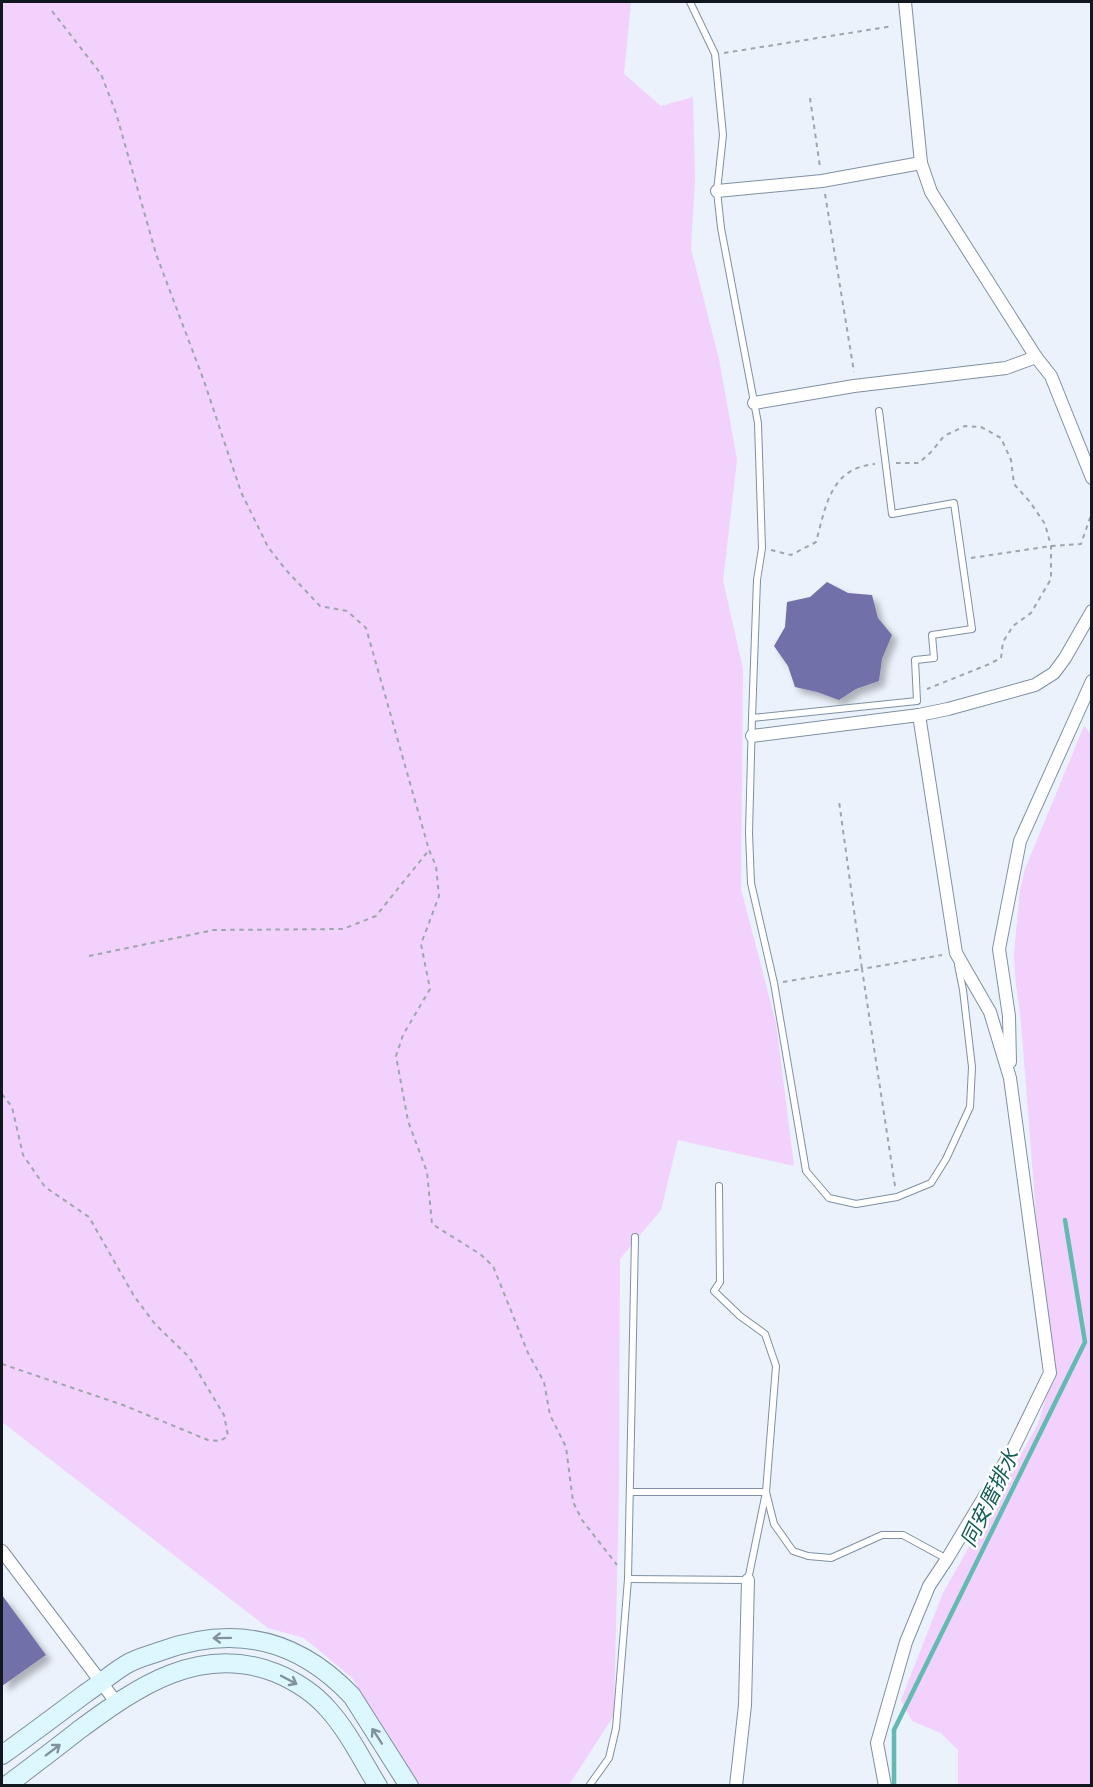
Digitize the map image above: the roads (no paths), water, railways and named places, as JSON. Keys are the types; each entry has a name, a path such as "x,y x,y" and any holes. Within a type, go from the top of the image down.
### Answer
{"street":[{"path":"905,2 921,163 931,192 1035,357 1051,376 1092,478"},
{"path":"717,191 822,180 921,163"},
{"path":"754,403 854,386 1006,368 1035,357"},
{"path":"752,736 919,715 1035,685 1054,673 1092,611"},
{"path":"885,1785 877,1743 906,1642 929,1586 1013,1449 1050,1373 1010,1078 1010,1016 999,949 1020,842 1092,681"},
{"path":"919,715 956,953 990,1012 1010,1078"},
{"path":"2,1551 116,1702"},
{"path":"736,1785 745,1705 748,1580"},
{"path":"2,1755 129,1663 191,1641 229,1637 283,1647 320,1667 352,1696 409,1785"},
{"path":"6,1785 116,1702 160,1678 189,1667 228,1663 267,1670 301,1686 328,1709 378,1785"}],"lane":[{"path":"690,2 715,54 723,135 717,191 721,228 758,423 762,548 757,580 752,718 749,833 751,883 774,983 806,1171 829,1198 856,1204 897,1197 931,1183 946,1159 970,1107 972,1067 956,953"},
{"path":"752,718 917,701 915,660 934,658 932,635 972,629 954,503 892,514 879,411"},
{"path":"628,1579 748,1580 766,1492 776,1366 765,1334 740,1316 714,1291 720,1282 719,1186"},
{"path":"589,1785 609,1758 616,1728 628,1579 635,1237"},
{"path":"631,1492 766,1492"},
{"path":"766,1492 774,1524 793,1551 807,1556 831,1558 882,1535 903,1535 947,1559"}],"waterway":[{"name":"同安厝排水","path":"894,1786 894,1730 1085,1342 1065,1220"}]}
